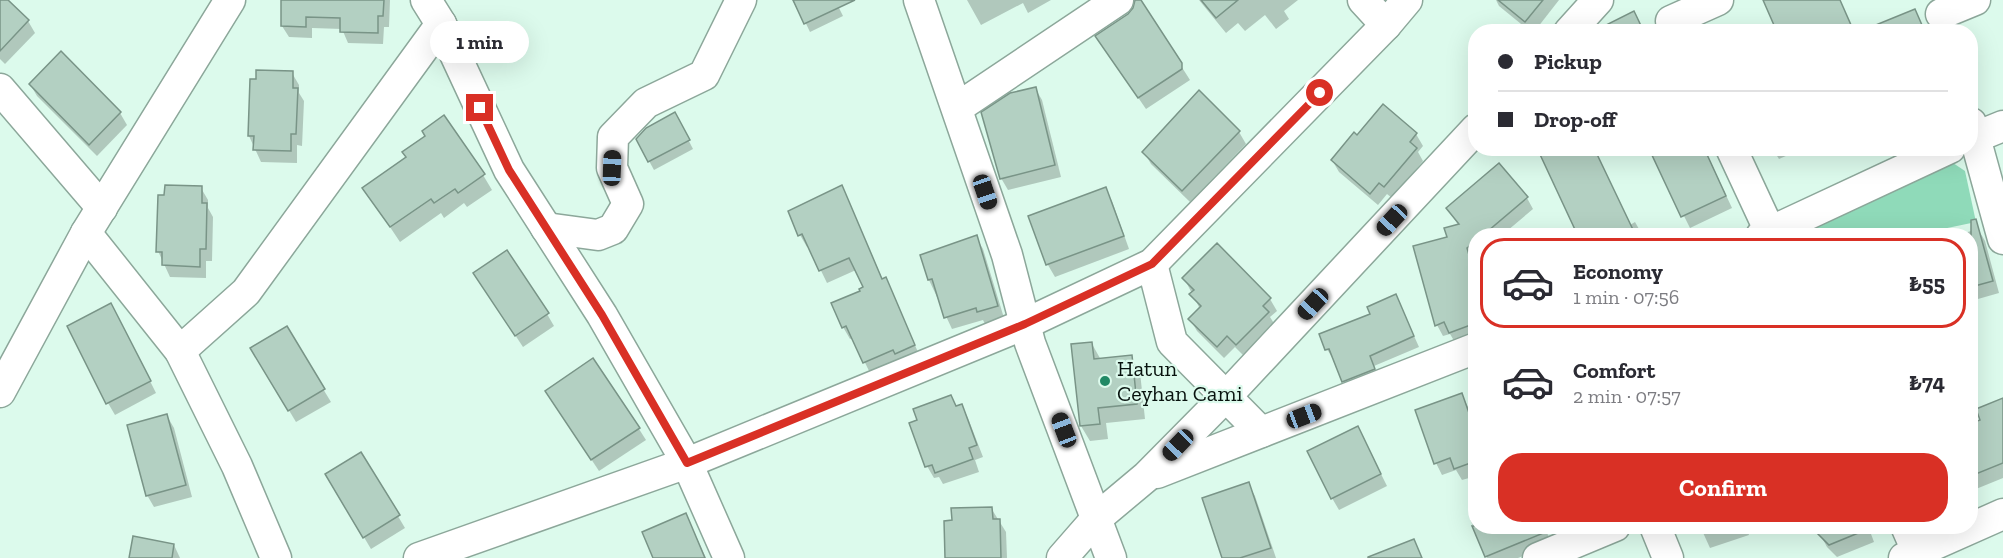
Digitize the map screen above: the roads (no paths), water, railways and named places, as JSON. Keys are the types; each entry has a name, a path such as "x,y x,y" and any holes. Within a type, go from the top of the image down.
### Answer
{"street":[{"path":"0,392 86,233 230,0"},
{"path":"546,228 598,235 613,229 628,204 612,168 613,137 646,103 704,75 741,0"},
{"path":"919,0 1007,255 1030,343 1111,558"},
{"path":"1363,0 1386,25"},
{"path":"419,558 687,463 1025,324 1152,264 1386,25 1407,0"},
{"path":"1576,24 1598,0"},
{"path":"1667,17 1718,0"},
{"path":"1940,15 1975,0"},
{"path":"957,108 1116,1"},
{"path":"433,12 509,170 602,315 687,463 729,558"},
{"path":"180,351 246,292 433,12"},
{"path":"0,89 102,208"},
{"path":"1978,134 2003,126"},
{"path":"1062,558 1097,518 1146,477 1226,396 1468,138"},
{"path":"1734,156 1765,228"},
{"path":"1780,228 1928,156"},
{"path":"1974,156 2003,239"},
{"path":"86,233 180,351 237,466 276,558"},
{"path":"1152,264 1172,342 1261,432"},
{"path":"1146,477 1468,351"},
{"path":"1978,524 2003,514"},
{"path":"1538,558 1596,534"},
{"path":"1658,534 1668,558"},
{"path":"1912,549 1951,534"}],"place":[{"name":"Hatun Ceyhan Cami","path":"1105,381"}]}
